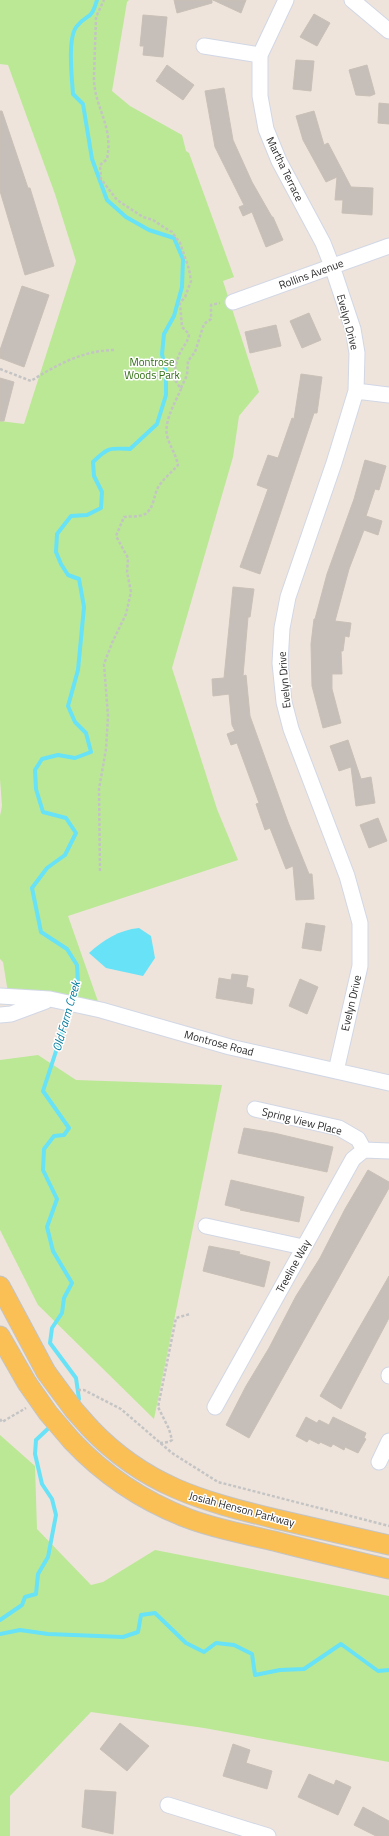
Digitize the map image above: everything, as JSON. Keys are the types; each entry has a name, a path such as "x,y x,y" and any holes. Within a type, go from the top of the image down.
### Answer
{"main road":[{"name":"Josiah Henson Parkway","path":"0,1286 46,1372 74,1410 115,1452 146,1473 198,1498 237,1509 389,1545"},
{"name":"Josiah Henson Parkway","path":"0,1336 27,1383 72,1441 86,1456 113,1478 146,1499 187,1518 217,1527 389,1570"}],"street":[{"name":"Martha Terrace","path":"286,0 260,55 260,96 266,129 279,161 323,243 332,266"},
{"path":"352,0 389,31"},
{"path":"204,46 260,55"},
{"name":"Rollins Avenue","path":"233,302 389,246"},
{"name":"Evelyn Drive","path":"332,266 353,329 357,353 356,390 334,462 288,597 282,628 280,663 284,702 291,729 347,876 360,922 360,966 336,1071"},
{"path":"356,390 389,395"},
{"name":"Montrose Road","path":"0,996 50,999 101,1010 230,1047 389,1083"},
{"path":"0,1015 11,1014 50,999"},
{"name":"Spring View Place","path":"255,1109 339,1128 358,1139 364,1150"},
{"path":"364,1150 389,1151"},
{"name":"Treeline Way","path":"215,1407 353,1159 364,1150"},
{"path":"206,1226 303,1247"},
{"path":"379,1462 389,1441"},
{"path":"168,1805 268,1836"}],"path":[{"path":"104,0 96,17 93,84 108,132 109,147 106,159 100,164 101,179 117,200 143,217 153,220 172,232 180,243 185,256 191,281 185,297 180,303 180,315 182,328 190,334 188,342 182,348 178,356 173,377 180,388"},
{"path":"100,871 99,788 106,749 108,716 104,664 126,614 130,592 127,572 128,558 116,536 124,517 133,515 142,516 148,512 156,495 157,487 178,465 177,455 169,443 166,429 180,388 187,375 188,361 195,352 204,324 211,319 211,305 233,302"},
{"path":"0,369 31,381 68,360 105,350 115,350"},
{"path":"160,1443 169,1442 172,1440 169,1429 158,1407 176,1318 190,1314"},
{"path":"84,1390 121,1409 172,1453 218,1482 389,1526"}],"green space":[{"name":"Montrose Woods Park","path":"0,0 129,0 127,2 112,91 130,106 182,135 186,151 189,153 234,277 223,281 259,392 239,416 233,457 172,668 217,809 238,860 68,916 101,1010 9,999 3,962 0,959 0,816 2,806 0,779 0,421 24,424 76,261 55,194 8,65 0,64"},
{"path":"38,1055 76,1080 222,1085 154,1419 38,1305 0,1230 0,1060"},
{"path":"0,1435 35,1466 37,1529 91,1585 103,1582 155,1550 389,1596 389,1762 204,1728 91,1712 10,1796 10,1836 0,1836"}],"water":[{"path":"139,928 151,936 155,958 143,976 106,968 89,953 118,933"}],"building":[{"path":"174,0 212,0 212,3 177,13"},
{"path":"213,0 246,0 241,13"},
{"path":"314,14 330,23 317,46 300,37"},
{"path":"143,15 167,17 163,57 143,55 144,46 140,46"},
{"path":"296,60 314,61 311,91 293,89"},
{"path":"167,65 194,85 183,100 156,81"},
{"path":"367,65 375,94 370,96 356,95 349,70"},
{"path":"224,88 233,140 252,182 273,217 283,240 266,247 252,212 243,216 239,207 244,205 215,147 205,91"},
{"path":"379,103 389,104 389,124 378,123"},
{"path":"0,111 2,111 28,188 30,188 54,266 25,275 0,191"},
{"path":"314,111 324,145 328,143 351,187 373,188 372,215 342,213 343,200 335,200 337,177 326,182 303,140 296,116"},
{"path":"22,286 49,295 24,367 0,358 0,350"},
{"path":"309,313 321,340 302,348 290,321"},
{"path":"276,325 281,346 250,353 245,332"},
{"path":"301,374 322,377 317,413 314,413 260,574 240,567 268,489 257,485 268,455 278,458 292,418 294,419"},
{"path":"0,378 14,382 4,421 0,421"},
{"path":"365,460 386,466 379,490 375,489 366,516 382,521 378,535 364,530 349,569 335,621 351,623 349,637 345,636 343,651 341,651 342,674 332,674 332,689 341,723 323,728 312,686 311,644 314,619 327,574 354,499"},
{"path":"233,587 254,589 250,617 248,617 243,676 246,675 250,716 288,822 309,874 312,874 314,899 296,900 293,866 286,869 270,828 265,830 256,804 259,803 237,743 231,745 227,734 235,731 232,725 229,694 213,696 212,679 224,678"},
{"path":"348,740 361,779 371,777 375,803 356,806 351,767 339,771 330,746"},
{"path":"378,818 387,841 369,848 360,825"},
{"path":"306,923 325,926 321,951 302,948"},
{"path":"232,974 248,976 246,987 254,989 252,1004 216,998 219,978 231,980"},
{"path":"300,979 318,987 307,1014 289,1006"},
{"path":"244,1128 274,1133 333,1147 327,1172 238,1153"},
{"path":"368,1170 389,1182 389,1188 249,1438 226,1425 296,1296 320,1258 345,1209"},
{"path":"231,1180 304,1197 299,1222 240,1210 241,1209 225,1205"},
{"path":"209,1246 240,1252 239,1254 270,1262 264,1287 203,1271"},
{"path":"389,1276 389,1318 341,1409 320,1396"},
{"path":"306,1417 317,1423 319,1420 329,1425 333,1417 366,1433 364,1438 366,1439 358,1453 345,1447 344,1450 333,1444 331,1447 320,1442 319,1444 309,1439 307,1442 296,1436"},
{"path":"120,1723 149,1746 127,1771 100,1749"},
{"path":"233,1744 250,1750 246,1763 272,1771 267,1789 223,1776"},
{"path":"309,1774 334,1785 336,1780 351,1787 338,1815 298,1797"},
{"path":"85,1790 116,1792 113,1834 82,1827"},
{"path":"363,1807 389,1821 389,1836 376,1836 354,1825"}],"waterway":[{"name":"Old Farm Creek","path":"75,1403 79,1399 76,1378 50,1343 52,1328 62,1313 64,1298 72,1283 53,1251 47,1227 57,1199 43,1170 44,1149 54,1136 64,1135 69,1128 43,1091 78,984 77,965 67,949 41,932 32,888 47,868 65,855 76,833 66,818 43,812 36,789 35,770 42,759 58,755 75,758 91,752 86,733 75,722 68,706 78,670 84,607 79,579 68,575 56,552 57,534 71,516 87,515 101,508 102,492 94,476 93,462 106,451 117,448 130,449 157,424 166,395 166,374 162,354 164,334 174,316 182,287 183,259 174,238 149,230 126,217 107,200 92,159 83,104 73,94 71,48 74,31 77,26 91,14 97,0"},
{"name":"Old Farm Creek","path":"0,1620 22,1605 25,1597 36,1594 38,1574 48,1557 56,1515 52,1499 42,1484 35,1454 36,1440 52,1425"},
{"path":"0,1634 20,1630 48,1634 123,1637 138,1632 141,1615 155,1613 186,1643 204,1652 216,1643 234,1645 252,1654 255,1675 280,1670 304,1669 341,1644 378,1671 389,1670"}]}
